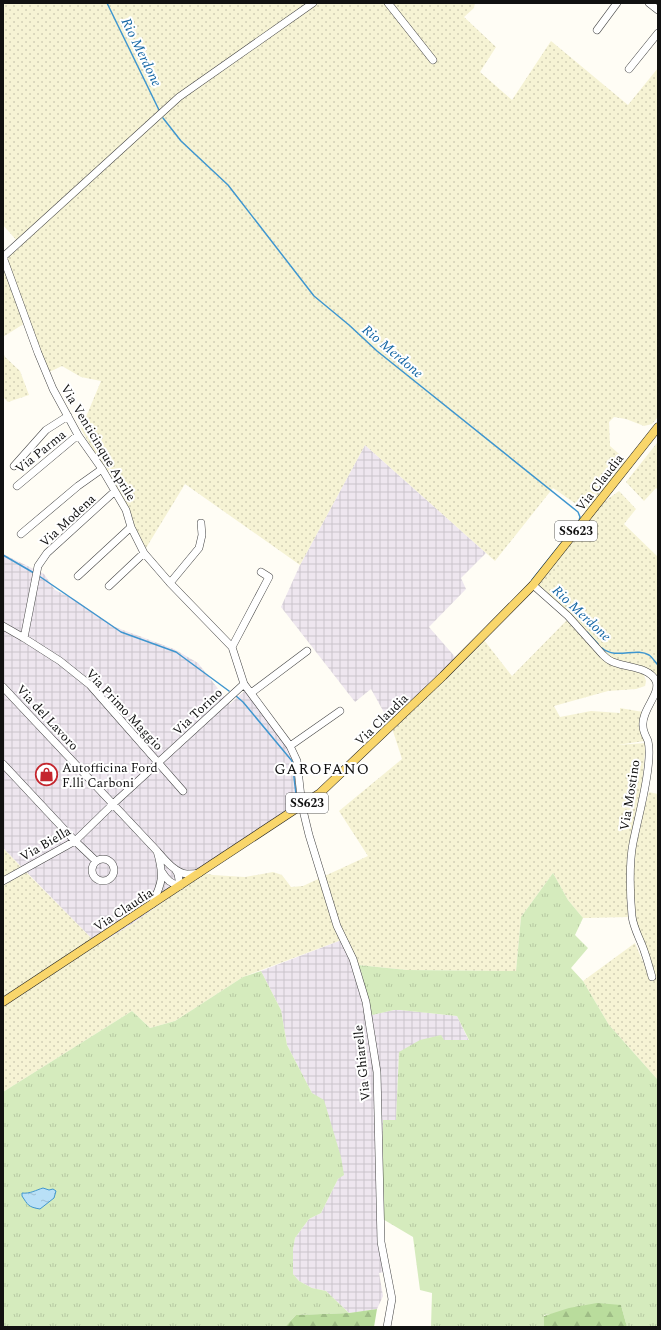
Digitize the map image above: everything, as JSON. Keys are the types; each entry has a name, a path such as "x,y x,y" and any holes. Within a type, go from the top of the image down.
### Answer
{"main road":[{"name":"Via Claudia","path":"3,1002 200,874 320,793 443,676 533,585 658,427"}],"street":[{"name":"Via Venticinque Aprile","path":"302,806 297,761 290,746 244,684 232,647 144,554 131,527 126,510 114,492 102,469 78,435 53,389 38,353 3,257 179,98 313,3"},
{"path":"388,3 433,60"},
{"path":"597,30 617,3"},
{"path":"649,3 658,10"},
{"path":"629,69 658,32"},
{"path":"14,466 46,430 68,416"},
{"name":"Via Parma","path":"17,486 78,435"},
{"path":"21,534 78,486 102,469"},
{"name":"Via Modena","path":"24,638 38,566 47,553 114,492"},
{"path":"170,583 199,548 202,535 201,523"},
{"path":"78,576 131,527"},
{"path":"109,586 144,554"},
{"path":"232,647 269,577 261,572"},
{"name":"Via Mostino","path":"533,585 568,616 608,660 616,664 642,670 651,675 656,681 656,694 644,715 643,722 643,729 648,742 648,767 642,806 632,845 631,883 632,917 648,961 652,977"},
{"name":"Via Primo Maggio","path":"3,626 60,662 90,685 183,791"},
{"path":"251,693 307,651"},
{"name":"Via Torino","path":"113,804 244,684"},
{"name":"Via del Lavoro","path":"3,687 156,851 173,867"},
{"path":"290,746 340,711"},
{"path":"3,764 75,841 96,861"},
{"name":"Via Biella","path":"3,881 75,841 113,804"},
{"name":"Via Ghiarelle","path":"302,806 337,926 353,959 366,1002 377,1072 382,1242 392,1299 387,1327"},
{"path":"151,905 160,888 162,880 156,851"},
{"path":"161,870 167,880 180,886 178,874 173,867"},
{"path":"173,867 182,873 200,874"}],"shaded area":[{"path":"3,3 475,3 474,8 464,17 496,47 480,72 512,100 551,41 628,105 658,68 658,417 652,424 644,426 626,419 614,417 609,422 610,446 626,460 590,512 619,491 636,509 624,524 658,557 658,675 643,672 646,681 645,686 636,689 608,691 554,706 560,717 591,711 620,713 620,708 643,712 639,728 644,741 617,745 646,743 637,834 649,792 658,794 658,1080 609,1025 583,981 635,943 646,969 629,917 583,918 568,900 553,873 521,917 516,971 407,970 358,965 344,939 243,977 175,1021 150,1028 132,1011 3,1092 3,886 26,872 98,945 132,924 203,873 245,877 273,872 282,875 291,887 303,886 368,856 339,811 402,759 391,725 480,635 512,676 568,619 536,585 589,513 553,488 495,561 365,445 300,565 185,484 146,548 81,429 101,381 81,377 62,366 47,373 25,323 3,337 3,257 18,242 3,225"},
{"path":"3,352 5,357 20,371 29,395 8,402 3,397"},
{"path":"657,443 658,490 656,488 644,501 626,482"},
{"path":"365,445 486,553 461,578 466,589 429,627 456,658 391,725 371,689 355,702 281,607 300,565"},
{"path":"3,554 44,574 55,590 74,599 115,627 174,649 198,663 230,704 249,687 294,757 303,804 132,924 98,945 3,848"},
{"path":"3,848 22,868 3,879"},
{"path":"344,939 361,971 372,1015 400,1010 457,1016 469,1041 444,1040 399,1052 396,1121 383,1120 381,1238 388,1271 379,1273 383,1296 377,1309 349,1313 326,1291 312,1288 299,1281 293,1274 293,1249 295,1238 309,1219 321,1213 338,1179 312,1093 287,1045 281,1010 261,971"}],"green space":[{"path":"553,873 568,900 583,918 575,935 588,948 571,968 583,981 609,1025 658,1080 658,1327 627,1327 621,1305 544,1315 544,1327 431,1327 432,1293 420,1290 413,1237 381,1218 383,1120 396,1120 399,1052 420,1040 441,1035 444,1040 469,1040 457,1016 400,1010 372,1015 361,971 358,965 407,970 516,971 521,917"},
{"path":"261,971 281,1010 287,1045 312,1093 324,1100 341,1157 344,1175 338,1179 321,1213 309,1219 295,1238 293,1249 293,1274 299,1281 312,1288 326,1291 349,1313 296,1315 285,1327 3,1327 3,1092 132,1011 150,1028 175,1021 243,977"},
{"path":"597,1303 621,1305 627,1327 544,1327 544,1316 569,1308"},
{"path":"377,1309 374,1327 285,1327 296,1315 349,1313"}],"water":[{"path":"43,1188 49,1190 53,1189 56,1191 54,1198 40,1209 29,1205 22,1196 22,1193"}],"waterway":[{"name":"Rio Merdone","path":"107,3 159,110"},
{"name":"Rio Merdone","path":"163,118 181,141 228,185 314,296 377,351 578,512 580,517 579,521"},
{"name":"Rio Merdone","path":"532,580 567,536"},
{"path":"3,555 34,573"},
{"path":"39,576 121,632 176,652 229,691"},
{"name":"Rio Merdone","path":"587,632 598,644"},
{"name":"Rio Merdone","path":"602,648 613,653 644,653 649,655 658,665"},
{"path":"236,696 243,702 292,761 297,802"}],"place":[{"name":"Autofficina Ford F.lli Carboni","path":"46,774"}],"district":[{"name":"GAROFANO","path":"322,769"}]}
